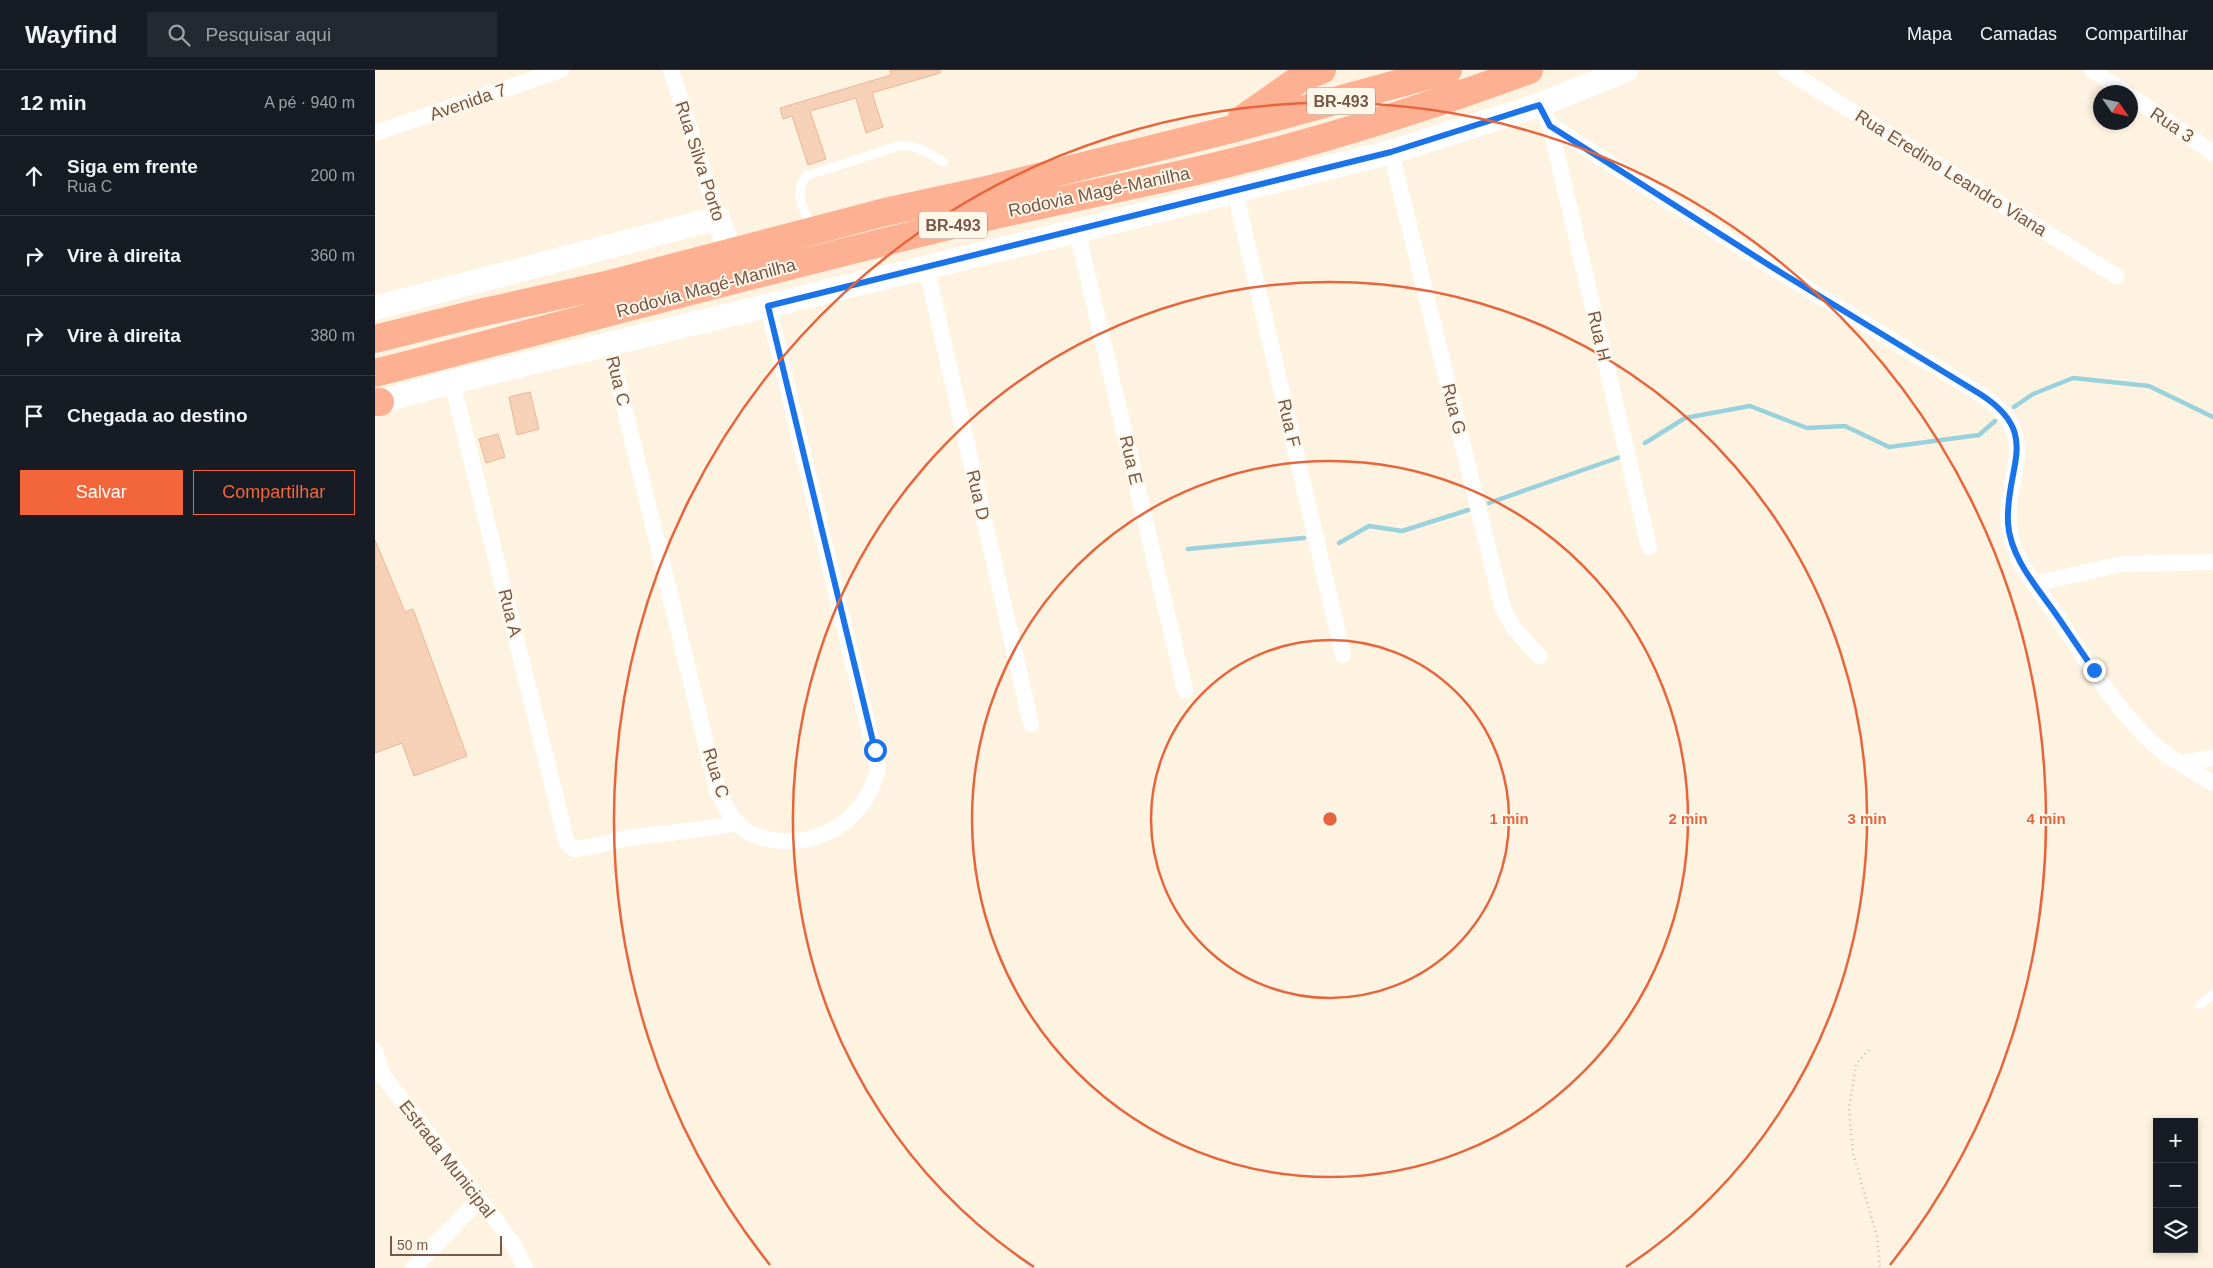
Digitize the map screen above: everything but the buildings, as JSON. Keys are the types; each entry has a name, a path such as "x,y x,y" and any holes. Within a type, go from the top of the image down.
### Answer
{"highway":[{"path":"1232,129 1301,78 1322,70"},
{"name":"Rodovia Magé-Manilha","path":"375,339 475,314 606,285 813,230 1232,129 1448,70"},
{"name":"Rodovia Magé-Manilha","path":"375,373 881,242 988,216 1199,171 1439,103 1529,70"}],"main road":[{"path":"377,402 452,382 1077,231 1545,115 1627,70"},
{"name":"Rua Silva Porto","path":"719,218 730,251"},
{"path":"375,308 719,218"}],"street":[{"name":"Avenida 7","path":"375,132 561,70"},
{"name":"Rua Silva Porto","path":"671,70 719,218"},
{"name":"Rua Eredino Leandro Viana","path":"1786,70 2116,276"},
{"path":"2092,70 2114,85"},
{"name":"Rua 3","path":"2138,101 2213,153"},
{"name":"Rua H","path":"1545,115 1649,547"},
{"path":"1545,115 1763,262 1980,394 2001,409 2013,426 2017,436 2017,458 2008,524 2016,553 2034,584 2133,722 2159,749 2213,783"},
{"name":"Rua G","path":"1391,152 1503,609 1514,628 1539,656"},
{"name":"Rua F","path":"1235,191 1343,655"},
{"name":"Rua E","path":"1077,231 1185,690"},
{"name":"Rua D","path":"926,266 1031,724"},
{"name":"Rua C","path":"609,344 718,793 737,823 747,832 776,841 794,842 811,840 826,834 848,819 860,806 875,782 878,768 768,306"},
{"name":"Rua A","path":"452,382 567,843 574,849 586,848 635,837 710,829 737,823"},
{"path":"2034,584 2122,564 2213,562"},
{"path":"2183,763 2213,758"},
{"path":"375,1051 379,1080"},
{"name":"Estrada Municipal","path":"379,1080 479,1200 513,1244 525,1268"},
{"path":"413,1268 479,1200"}],"lane":[{"path":"813,230 799,197 800,185 806,176 909,144 919,147 944,162"},
{"path":"2200,1005 2213,994"}],"path":[{"path":"1869,1050 1860,1058 1853,1072 1849,1115 1853,1153 1877,1237 1880,1268"}],"waterway":[{"path":"2014,407 2033,394 2073,378 2149,386 2213,417"},
{"path":"1645,443 1685,418 1750,406 1807,428 1845,426 1889,447 1979,435 1995,421"},
{"path":"1489,503 1620,457"},
{"path":"1339,543 1369,526 1402,531 1468,510"},
{"path":"1188,549 1304,538"}],"route":[{"path":"875,750 768,306 1391,152 1539,105 1550,126 1772,267 1980,394 2001,409 2008,417 2017,436 2017,458 2008,524 2013,544 2024,569 2094,670"}]}
